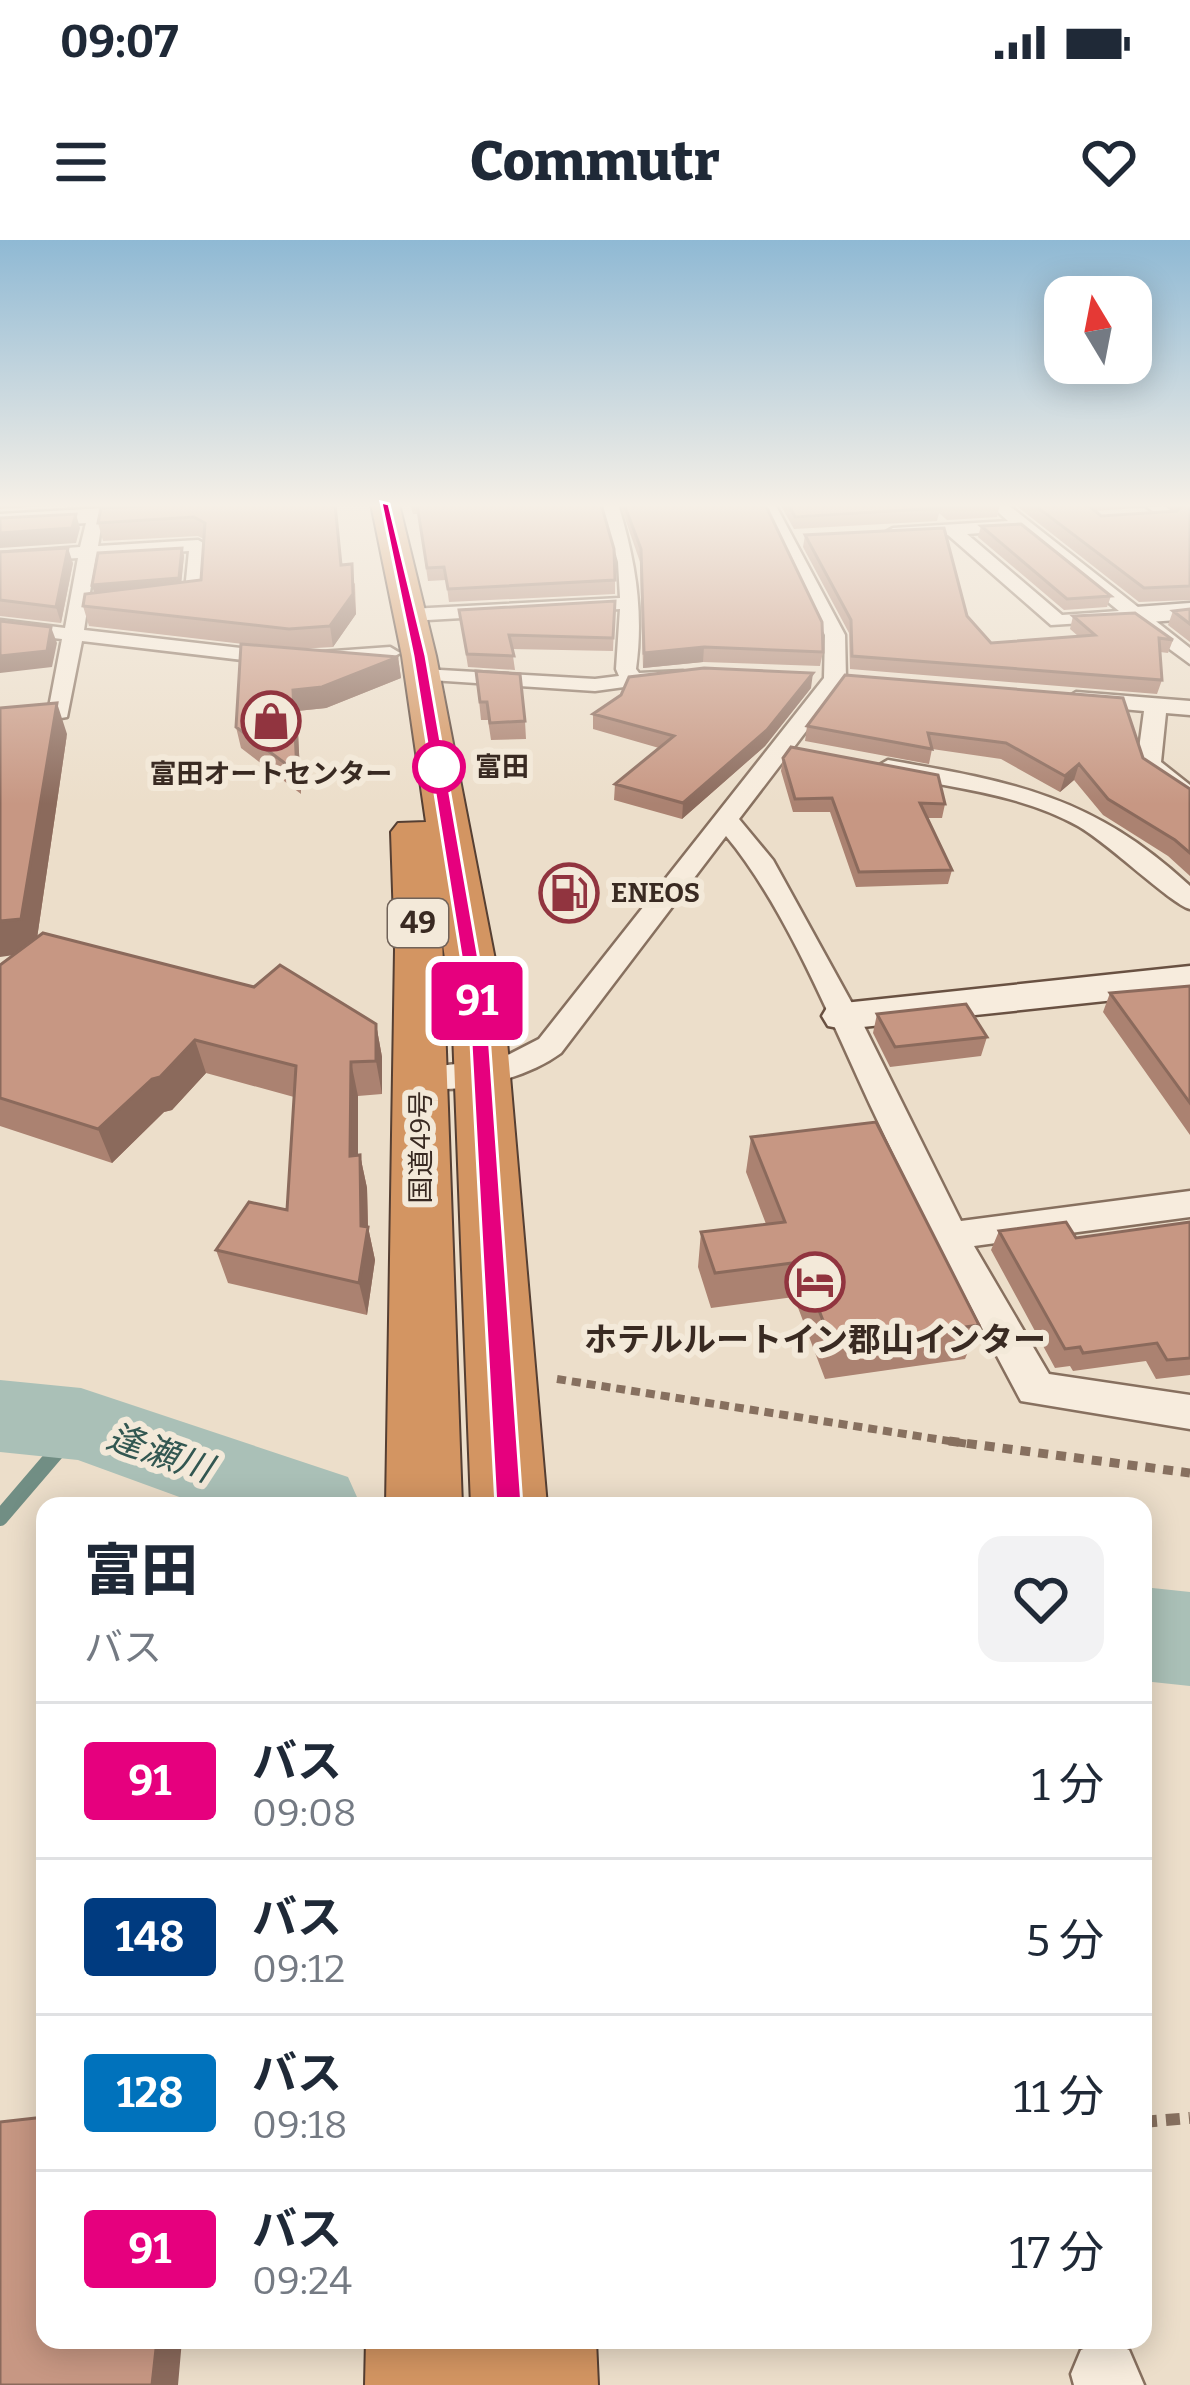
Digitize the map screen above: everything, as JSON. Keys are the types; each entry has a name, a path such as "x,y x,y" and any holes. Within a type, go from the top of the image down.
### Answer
{"highway":[{"name":"国道49号","path":"395,604 408,647 415,852 424,1497"},
{"name":"国道49号","path":"401,604 478,1006 482,1072 525,1371 510,1497"},
{"path":"424,2349 424,2385"},
{"path":"538,2349 539,2385"}],"street":[{"path":"0,721 59,712 79,605 89,604"},
{"path":"0,626 293,660 408,647 622,604"},
{"path":"627,604 632,636 626,669 633,681"},
{"path":"421,1078 524,1063 550,1046 728,822 794,750 835,635 823,604"},
{"path":"1038,604 1058,621 1190,611"},
{"path":"1122,604 1190,658"},
{"path":"408,647 595,685 697,673"},
{"path":"821,678 866,683"},
{"path":"1051,698 1190,708"},
{"path":"1156,706 1148,764 1190,797"},
{"path":"852,761 1042,796 1118,836 1190,901"},
{"path":"728,822 760,860 844,1016 950,1237 1036,1389 1190,1412"},
{"path":"1153,864 1190,858"},
{"path":"844,1016 1190,979"},
{"path":"950,1237 1190,1204"}],"path":[{"path":"525,1371 1056,1458 1190,1473"},
{"path":"1152,2121 1190,2118"}],"building":[{"path":"346,604 330,626 289,629 83,606"},
{"path":"615,604 613,638 509,635 514,656 467,654 459,610"},
{"path":"643,604 813,604 822,622 823,652 704,647 644,653"},
{"path":"842,604 964,604 967,616 991,643 1095,635 1073,616 1135,613 1173,640 1159,638 1162,680 852,656 851,620"},
{"path":"1190,609 1190,624 1173,611"},
{"path":"0,621 51,627 47,651 0,656"},
{"path":"241,644 398,657 322,687 293,690 297,772 236,727"},
{"path":"704,668 813,673 767,730 683,803 615,784 674,736 593,714 621,695 629,677"},
{"path":"476,671 520,674 525,721 490,723 487,702 480,702"},
{"path":"845,675 1123,698 1143,758 1190,789 1190,853 1108,799 1079,764 1065,776 1006,743 928,733 932,749 807,726"},
{"path":"57,703 21,919 0,921 0,708"},
{"path":"791,747 938,775 945,804 920,803 952,870 859,872 832,798 795,799 783,758"},
{"path":"43,933 254,987 280,965 376,1024 376,1061 351,1062 350,1156 360,1155 361,1226 368,1227 359,1283 216,1250 249,1202 287,1210 296,1066 195,1040 160,1077 152,1079 98,1129 0,1098 0,965"},
{"path":"1190,986 1190,1103 1110,993"},
{"path":"966,1004 987,1037 895,1047 877,1014"},
{"name":"ホテルルートイン郡山インター","path":"876,1122 979,1325 833,1346 800,1262 715,1273 701,1232 785,1222 751,1137"},
{"path":"1066,1222 1076,1238 1190,1222 1190,1358 1167,1360 1157,1343 1083,1353 1080,1347 1065,1349 999,1231"},
{"path":"36,2118 36,2349 156,2349 152,2385 0,2385 0,2122"}],"waterway":[{"name":"逢瀬川","path":"0,1416 81,1424 289,1497"},
{"path":"64,1444 81,1424"},
{"path":"0,1518 66,1441"},
{"name":"逢瀬川","path":"1152,1635 1190,1639"}],"bus line":[{"name":"91","path":"407,604 478,1006 508,1497"}],"place":[{"name":"富田オートセンター","path":"271,721"},
{"name":"富田","path":"439,767"},
{"name":"ENEOS","path":"569,893"},
{"name":"ホテルルートイン郡山インター","path":"815,1282"}]}
